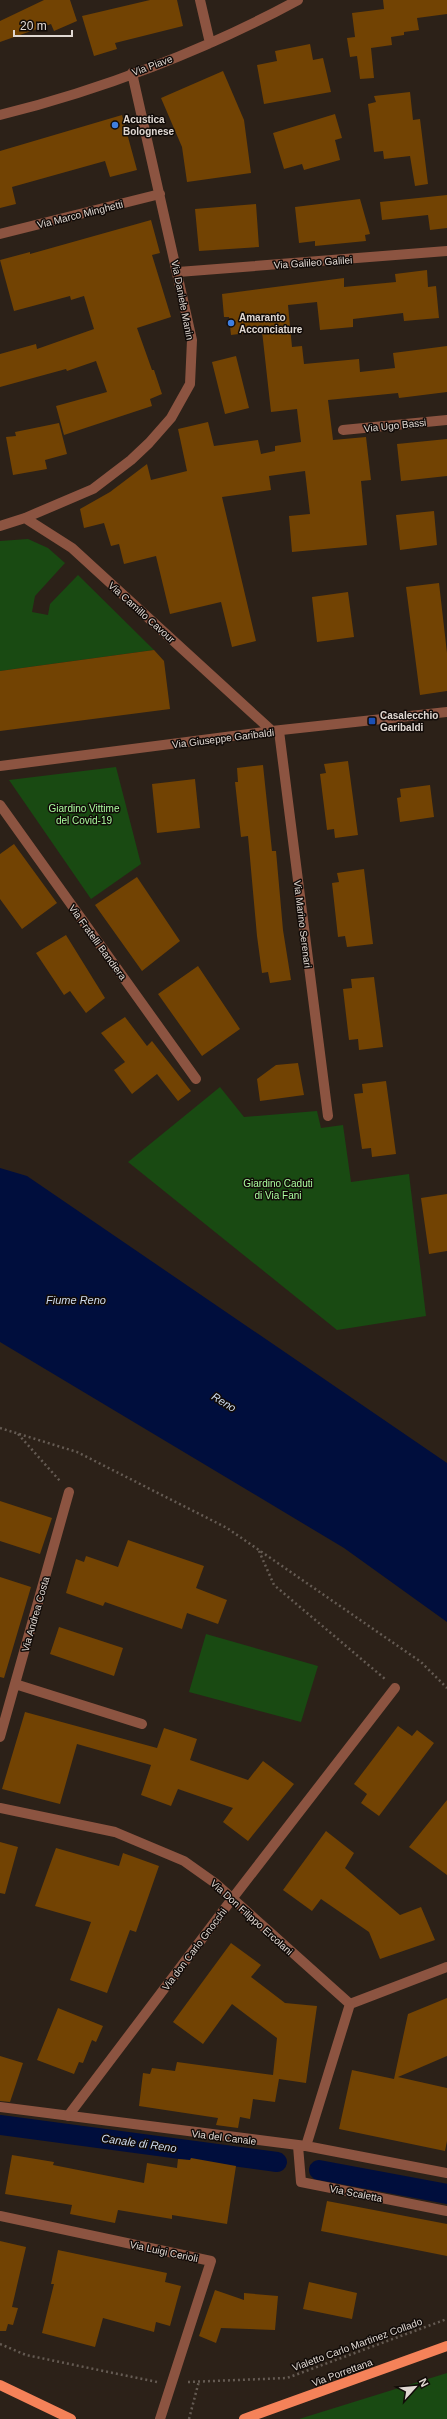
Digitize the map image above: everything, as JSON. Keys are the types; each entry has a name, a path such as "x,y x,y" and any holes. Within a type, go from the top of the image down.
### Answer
{"main road":[{"name":"Via Porrettana","path":"244,2419 447,2346"},
{"path":"0,2385 71,2419"}],"street":[{"path":"200,0 210,43"},
{"name":"Via Piave","path":"0,115 41,105 132,73 210,43 298,0"},
{"name":"Via Daniele Manin","path":"25,518 93,489 112,475 149,443 171,418 183,400 190,384 192,340 178,272 132,73"},
{"name":"Via Marco Minghetti","path":"0,234 160,194"},
{"name":"Via Galileo Galilei","path":"178,272 447,251"},
{"name":"Via Ugo Bassi","path":"343,430 447,420"},
{"path":"0,526 25,518"},
{"name":"Via Camillo Cavour","path":"25,518 72,548 275,731"},
{"name":"Via Giuseppe Garibaldi","path":"0,766 275,731 447,712"},
{"name":"Via Marino Serenari","path":"275,731 328,1116"},
{"name":"Via Fratelli Bandiera","path":"0,805 196,1079"},
{"name":"Via Andrea Costa","path":"0,1737 70,1492"},
{"path":"15,1684 142,1724"},
{"name":"Via don Carlo Gnocchi","path":"68,2116 232,1899 395,1688"},
{"name":"Via Don Filippo Ercolani","path":"0,1808 115,1832 184,1861 215,1883 350,2004"},
{"path":"302,2146 350,2004 447,1967"},
{"name":"Via del Canale","path":"0,2107 302,2146 447,2173"},
{"name":"Via Scaletta","path":"302,2146 301,2182 447,2211"},
{"name":"Via Luigi Cerioli","path":"0,2216 211,2261 170,2383 160,2419"}],"path":[{"path":"0,1428 77,1452 227,1528 421,1662 447,1688"},
{"path":"18,1434 70,1492"},
{"path":"259,1550 274,1585 395,1688"},
{"name":"Vialetto Carlo Martinez Collado","path":"189,2419 199,2380 287,2378 447,2320"},
{"path":"0,2344 26,2355 151,2382 170,2383"}],"green space":[{"path":"28,539 48,548 65,563 35,596 32,612 48,615 50,604 78,575 154,650 0,671 0,541"},
{"name":"Giardino Vittime del Covid-19","path":"116,767 141,864 91,899 9,780"},
{"name":"Giardino Caduti di Via Fani","path":"220,1087 244,1117 317,1111 321,1128 343,1125 351,1182 409,1174 426,1316 337,1330 128,1162"},
{"path":"206,1634 318,1666 301,1722 189,1692"},
{"path":"447,2373 447,2419 299,2419"}],"water":[{"name":"Fiume Reno","path":"0,1168 27,1176 447,1463 447,1622 344,1548 0,1342"}],"building":[{"path":"44,0 70,0 77,21 54,31 51,24 0,42 0,21"},
{"path":"150,0 177,0 183,26 115,43 117,49 94,56 82,16"},
{"path":"383,0 447,0 447,14 417,18 419,30 404,32 404,35 391,37 392,45 371,48 374,78 360,79 357,56 350,57 347,38 355,37 352,13 384,9"},
{"path":"310,44 313,60 323,58 331,92 264,104 257,65 277,61 275,51"},
{"path":"223,71 244,120 251,173 187,182 182,147 161,98"},
{"path":"410,92 413,120 420,119 428,184 415,186 410,156 384,159 383,151 374,152 368,104 376,102 374,96"},
{"path":"335,114 342,138 335,140 340,160 304,170 302,164 284,169 273,133"},
{"path":"122,115 137,170 110,177 105,161 12,187 16,204 0,208 0,151"},
{"path":"447,195 447,228 430,230 428,215 382,220 380,202"},
{"path":"360,199 370,234 365,235 366,241 315,246 315,241 299,243 295,207"},
{"path":"256,204 259,247 199,251 195,209"},
{"path":"151,220 160,253 152,255 171,317 137,328 162,394 150,399 152,406 64,435 56,406 107,392 96,361 67,371 66,369 0,387 0,354 36,344 37,349 94,329 84,296 71,300 70,296 14,311 0,260 30,252 30,254"},
{"path":"427,270 428,287 436,286 439,318 404,321 403,313 353,319 353,327 320,330 317,302 288,305 292,347 302,346 304,364 359,359 360,372 395,368 393,353 447,346 447,392 399,398 398,393 328,400 333,440 366,437 371,480 361,481 367,545 292,552 289,516 310,514 305,471 269,476 271,490 222,497 256,641 232,647 221,602 170,614 156,556 124,564 119,544 111,546 104,523 84,528 80,509 110,492 147,464 151,480 187,471 178,429 208,422 214,446 258,440 261,454 275,451 275,446 301,442 297,409 271,412 262,331 231,335 229,317 224,317 222,294 344,278 344,287 396,282 395,274"},
{"path":"236,356 249,408 225,414 212,362"},
{"path":"59,423 67,454 45,460 47,469 13,475 6,437 16,436 15,432"},
{"path":"447,439 447,476 401,481 397,444"},
{"path":"434,511 437,545 400,550 396,515"},
{"path":"439,583 447,653 447,691 420,695 406,587"},
{"path":"348,592 354,637 317,642 312,597"},
{"path":"154,650 164,661 170,709 0,731 0,671"},
{"path":"348,761 358,835 335,838 334,829 327,830 320,774 326,773 324,764"},
{"path":"263,765 272,851 276,851 283,930 291,980 270,983 268,972 262,973 257,936 248,836 241,837 235,782 238,782 237,768"},
{"path":"195,779 200,828 157,833 152,784"},
{"path":"430,785 434,817 400,822 397,798 401,797 400,789"},
{"path":"14,844 57,903 22,929 0,899 0,854"},
{"path":"364,869 373,944 347,947 345,936 338,937 332,883 339,882 337,873"},
{"path":"137,877 180,941 142,971 95,905"},
{"path":"66,935 105,998 86,1013 70,991 64,995 36,953"},
{"path":"198,966 240,1029 202,1056 158,994"},
{"path":"374,977 383,1047 359,1050 358,1039 349,1040 343,989 352,988 351,979"},
{"path":"125,1017 147,1046 152,1041 191,1091 178,1101 157,1074 132,1094 114,1070 125,1062 101,1033"},
{"path":"298,1063 304,1095 260,1101 257,1079 276,1065"},
{"path":"386,1081 396,1154 372,1157 371,1148 362,1149 354,1094 363,1093 362,1084"},
{"path":"447,1194 447,1251 429,1254 421,1198"},
{"path":"0,1501 52,1518 40,1554 0,1541"},
{"path":"128,1540 204,1566 196,1588 227,1600 218,1624 187,1613 182,1629 105,1602 103,1606 66,1593 76,1559 84,1562 86,1556 118,1567"},
{"path":"0,1577 31,1587 4,1678 0,1677"},
{"path":"59,1627 123,1648 114,1676 50,1654"},
{"path":"25,1712 157,1748 164,1728 197,1739 190,1760 248,1780 263,1761 294,1784 248,1841 223,1822 233,1808 178,1789 171,1806 141,1795 151,1765 77,1744 60,1804 2,1789"},
{"path":"398,1726 412,1736 417,1730 434,1743 379,1816 361,1803 367,1794 354,1784"},
{"path":"447,1800 447,1875 409,1847"},
{"path":"326,1831 354,1853 345,1868 400,1915 421,1907 435,1940 380,1959 369,1932 321,1899 312,1911 283,1890"},
{"path":"0,1842 18,1847 5,1894 0,1893"},
{"path":"56,1848 119,1866 123,1853 159,1866 136,1932 130,1930 107,1993 70,1980 91,1922 35,1906"},
{"path":"231,1943 261,1965 251,1977 285,2003 317,2006 306,2083 279,2079 275,2102 253,2099 250,2119 240,2117 238,2128 216,2125 218,2118 139,2106 143,2073 150,2074 152,2068 175,2071 177,2062 273,2075 277,2038 232,2004 203,2044 173,2022"},
{"path":"447,1998 447,2056 398,2077 447,2088 447,2141 445,2151 339,2129 352,2070 394,2079 408,2014"},
{"path":"58,2008 103,2026 96,2042 92,2040 83,2063 79,2062 74,2074 37,2060"},
{"path":"0,2056 23,2063 10,2102 0,2101"},
{"path":"12,2155 54,2162 53,2165 144,2183 147,2163 177,2168 178,2159 190,2160 191,2158 236,2166 227,2224 172,2215 172,2219 118,2210 115,2223 70,2214 72,2205 5,2194"},
{"path":"327,2201 447,2224 447,2256 321,2231"},
{"path":"0,2241 26,2247 12,2307 18,2308 13,2325 8,2324 6,2331 0,2331"},
{"path":"58,2250 167,2273 165,2282 181,2286 170,2326 156,2322 154,2332 103,2318 95,2347 42,2333 54,2284 51,2284"},
{"path":"309,2282 357,2293 352,2319 303,2309"},
{"path":"215,2290 244,2300 244,2293 278,2296 275,2330 221,2328 216,2343 199,2336"}],"waterway":[{"name":"Canale di Reno","path":"0,2125 277,2162"},
{"name":"Canale di Reno","path":"319,2170 447,2194"}],"place":[{"name":"Acustica Bolognese","path":"115,125"},
{"name":"Amaranto Acconciature","path":"231,323"},
{"name":"Casalecchio Garibaldi","path":"372,721"}],"water label":[{"name":"Reno","path":"224,1402"}]}
